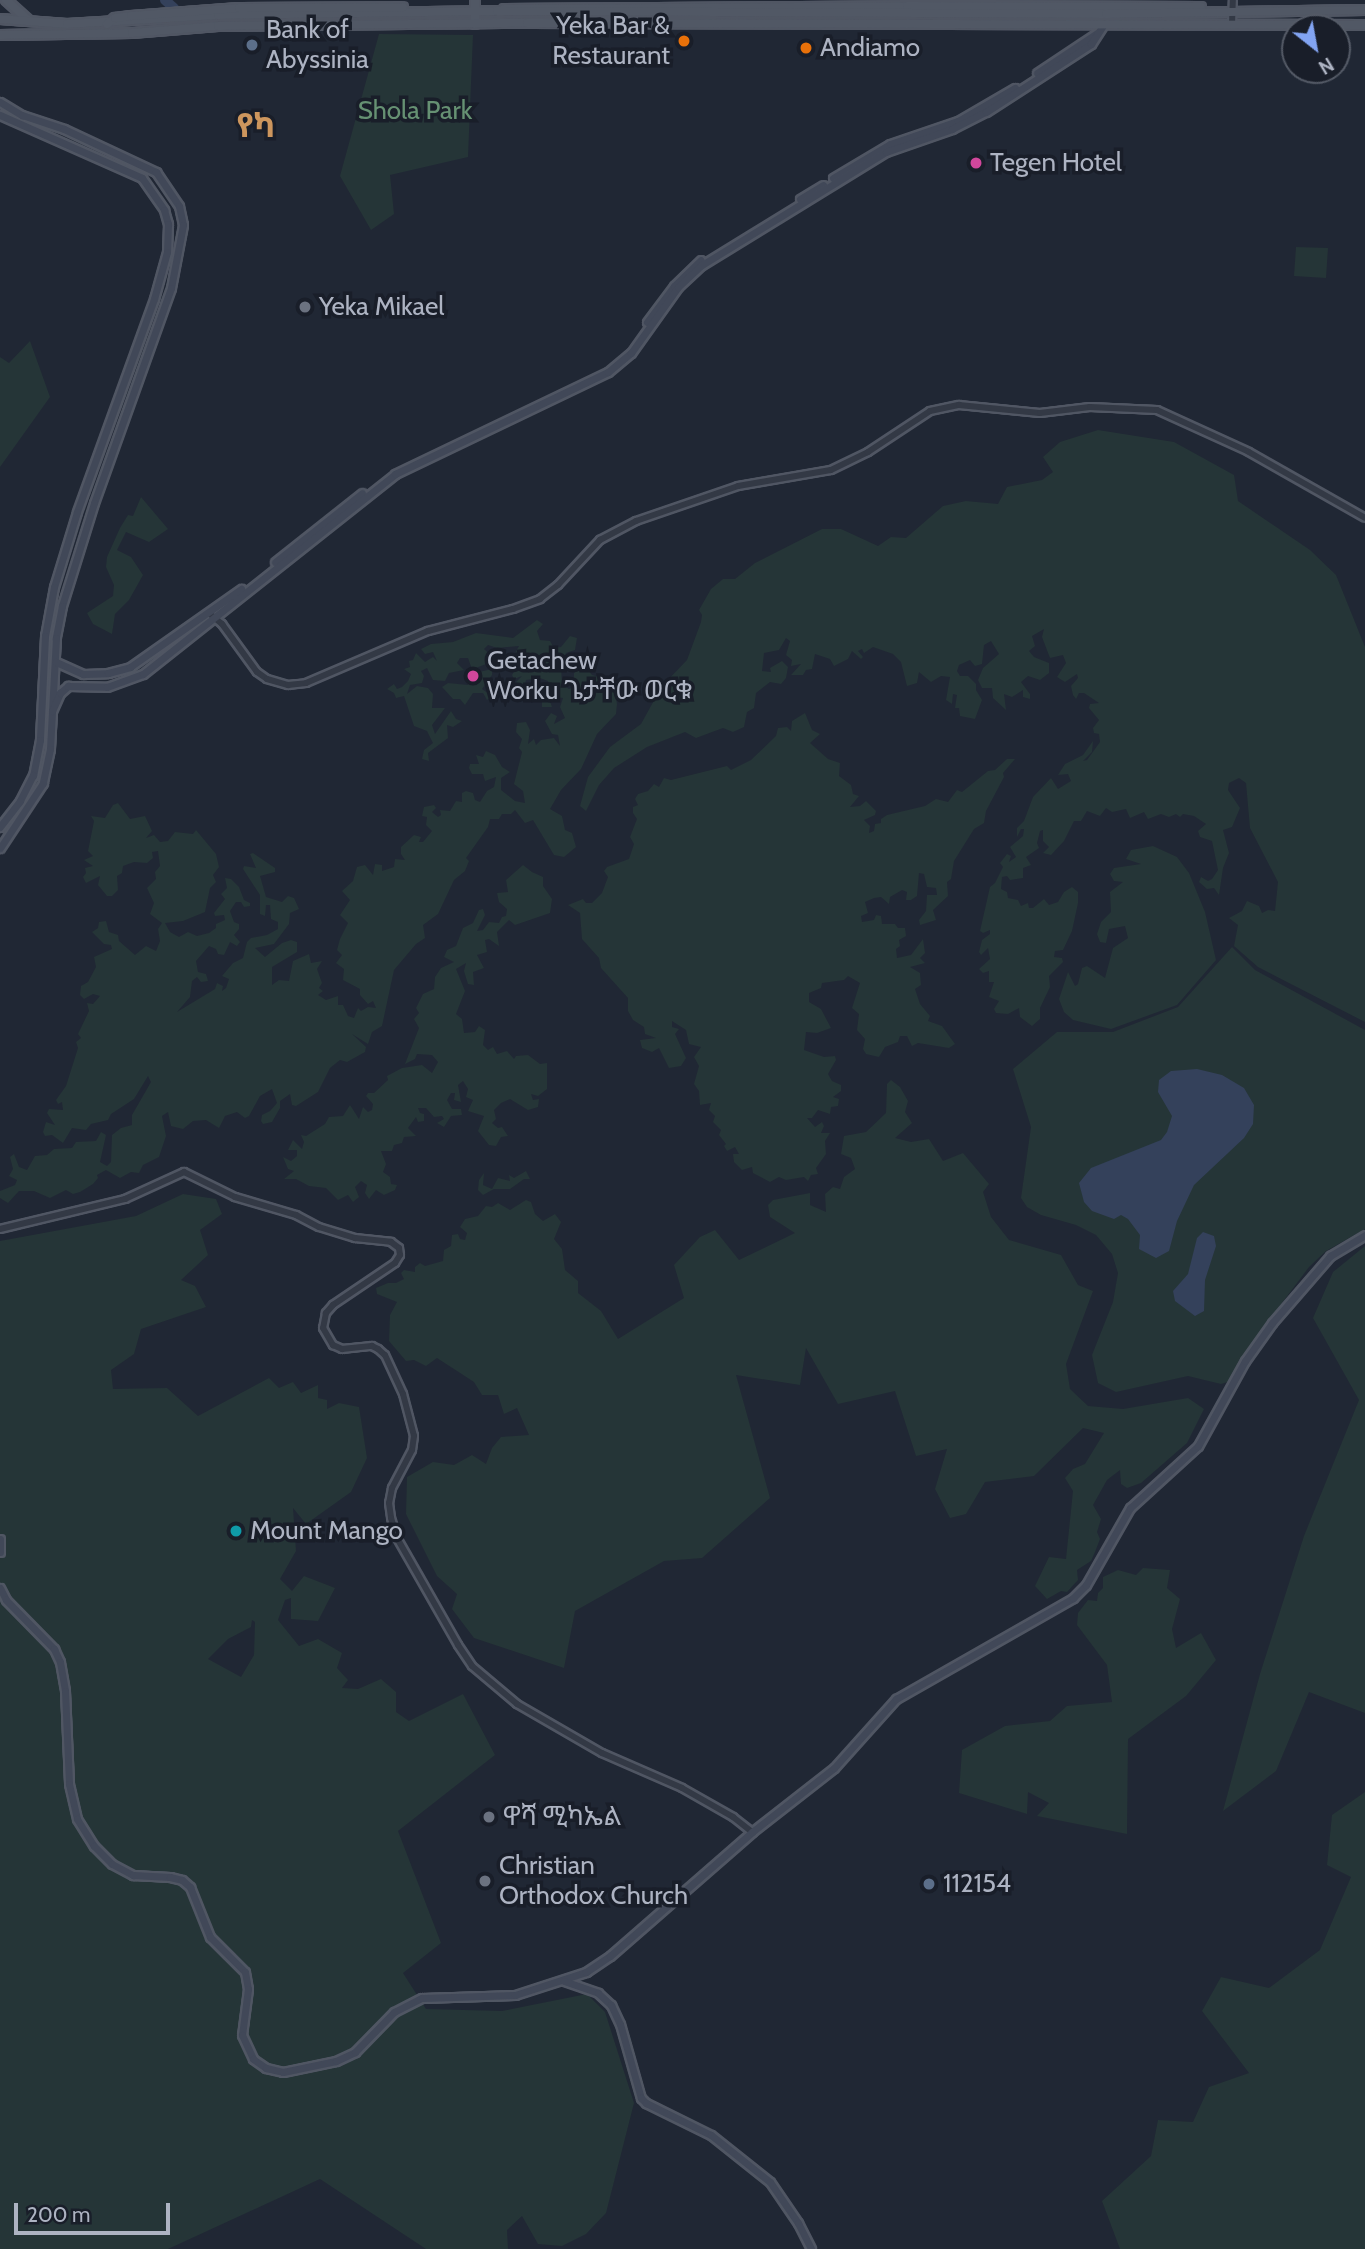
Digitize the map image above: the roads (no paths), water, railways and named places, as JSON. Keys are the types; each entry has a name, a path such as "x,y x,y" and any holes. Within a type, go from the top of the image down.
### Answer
{"main road":[{"path":"6,0 29,21"},
{"path":"475,0 475,24"},
{"path":"485,0 485,24"},
{"path":"497,11 567,7 1158,6 1205,7 1217,12"},
{"path":"107,24 116,18 131,16 239,8 438,7 447,12"},
{"path":"0,35 65,35 218,26 1365,10"},
{"path":"0,19 107,24 218,15 497,11 655,18 1365,25"},
{"path":"52,714 60,693 68,687 107,687 143,674 211,615 358,499 405,468 617,366 631,353 678,288 696,270 890,144 966,120 1095,36 1104,24 1106,14"},
{"path":"218,15 218,26"},
{"path":"65,35 67,24"},
{"path":"0,102 22,115 64,129 156,172 179,206 183,225 178,264 171,288 94,503 62,606 56,638 52,714 43,783 0,848"},
{"path":"0,115 142,178 164,209 168,224 167,252 160,282 77,512 54,587 46,636 41,717 33,775 20,801 0,827"},
{"path":"56,662 83,674 108,673 130,667 211,615"},
{"path":"46,636 50,630 56,638"},
{"path":"41,717 52,714"},
{"path":"0,1588 6,1600 54,1649 63,1671 68,1784 77,1819 94,1846 112,1864 133,1875 182,1880 190,1887 210,1937 245,1972 248,1989 242,2035 249,2053 260,2064 274,2071 292,2072 345,2057 363,2045 394,2012 422,1998 515,1995 586,1972 610,1956 752,1832 834,1768 896,1699 1045,1615 1080,1592 1094,1574 1130,1508 1198,1446 1245,1361 1272,1323 1329,1256 1365,1235"},
{"path":"0,1539 0,1552"},
{"path":"564,1981 597,1993 611,2005 620,2024 641,2098 711,2135 770,2182 781,2194 811,2249"}],"street":[{"path":"1232,23 1233,0"},
{"path":"211,615 222,624 257,672 267,680 288,685 306,683 428,631 513,609 540,599 558,585 600,540 636,521 738,486 831,470 863,456 930,411 959,405 1040,413 1090,407 1157,410 1250,452 1365,518"},
{"path":"0,1229 125,1199 184,1172 235,1197 296,1215 319,1227 355,1238 391,1242 399,1248 400,1255 395,1263 333,1305 326,1313 323,1328 333,1345 342,1349 372,1346 385,1355 403,1394 414,1436 412,1450 392,1488 389,1503 391,1518 397,1538 458,1645 472,1666 517,1704 602,1753 682,1788 733,1817 752,1832"}],"water":[{"path":"1197,1069 1222,1075 1244,1088 1254,1105 1253,1124 1244,1138 1194,1185 1177,1221 1169,1251 1156,1258 1139,1249 1140,1235 1128,1219 1121,1215 1114,1219 1092,1211 1084,1202 1079,1183 1091,1168 1161,1140 1167,1132 1172,1116 1158,1092 1159,1080 1171,1071"},
{"path":"1203,1232 1214,1236 1216,1246 1205,1280 1204,1311 1195,1316 1175,1301 1173,1291 1188,1274 1197,1238"}],"waterway":[{"path":"165,0 174,8"}],"place":[{"name":"Yeka Bar & Restaurant","path":"684,41"},
{"name":"Bank of Abyssinia","path":"252,45"},
{"name":"Andiamo","path":"806,48"},
{"name":"Tegen Hotel","path":"976,163"},
{"name":"Yeka Mikael","path":"305,307"},
{"name":"Getachew Worku ጌታቸው ወርቁ","path":"473,676"},
{"name":"Mount Mango","path":"236,1531"},
{"name":"ዋሻ ሚካኤል","path":"489,1817"},
{"name":"Christian Orthodox Church","path":"485,1881"},
{"name":"112154","path":"929,1884"}],"district":[{"name":"የካ","path":"256,126"}],"park label":[{"name":"Shola Park","path":"415,111"}]}
